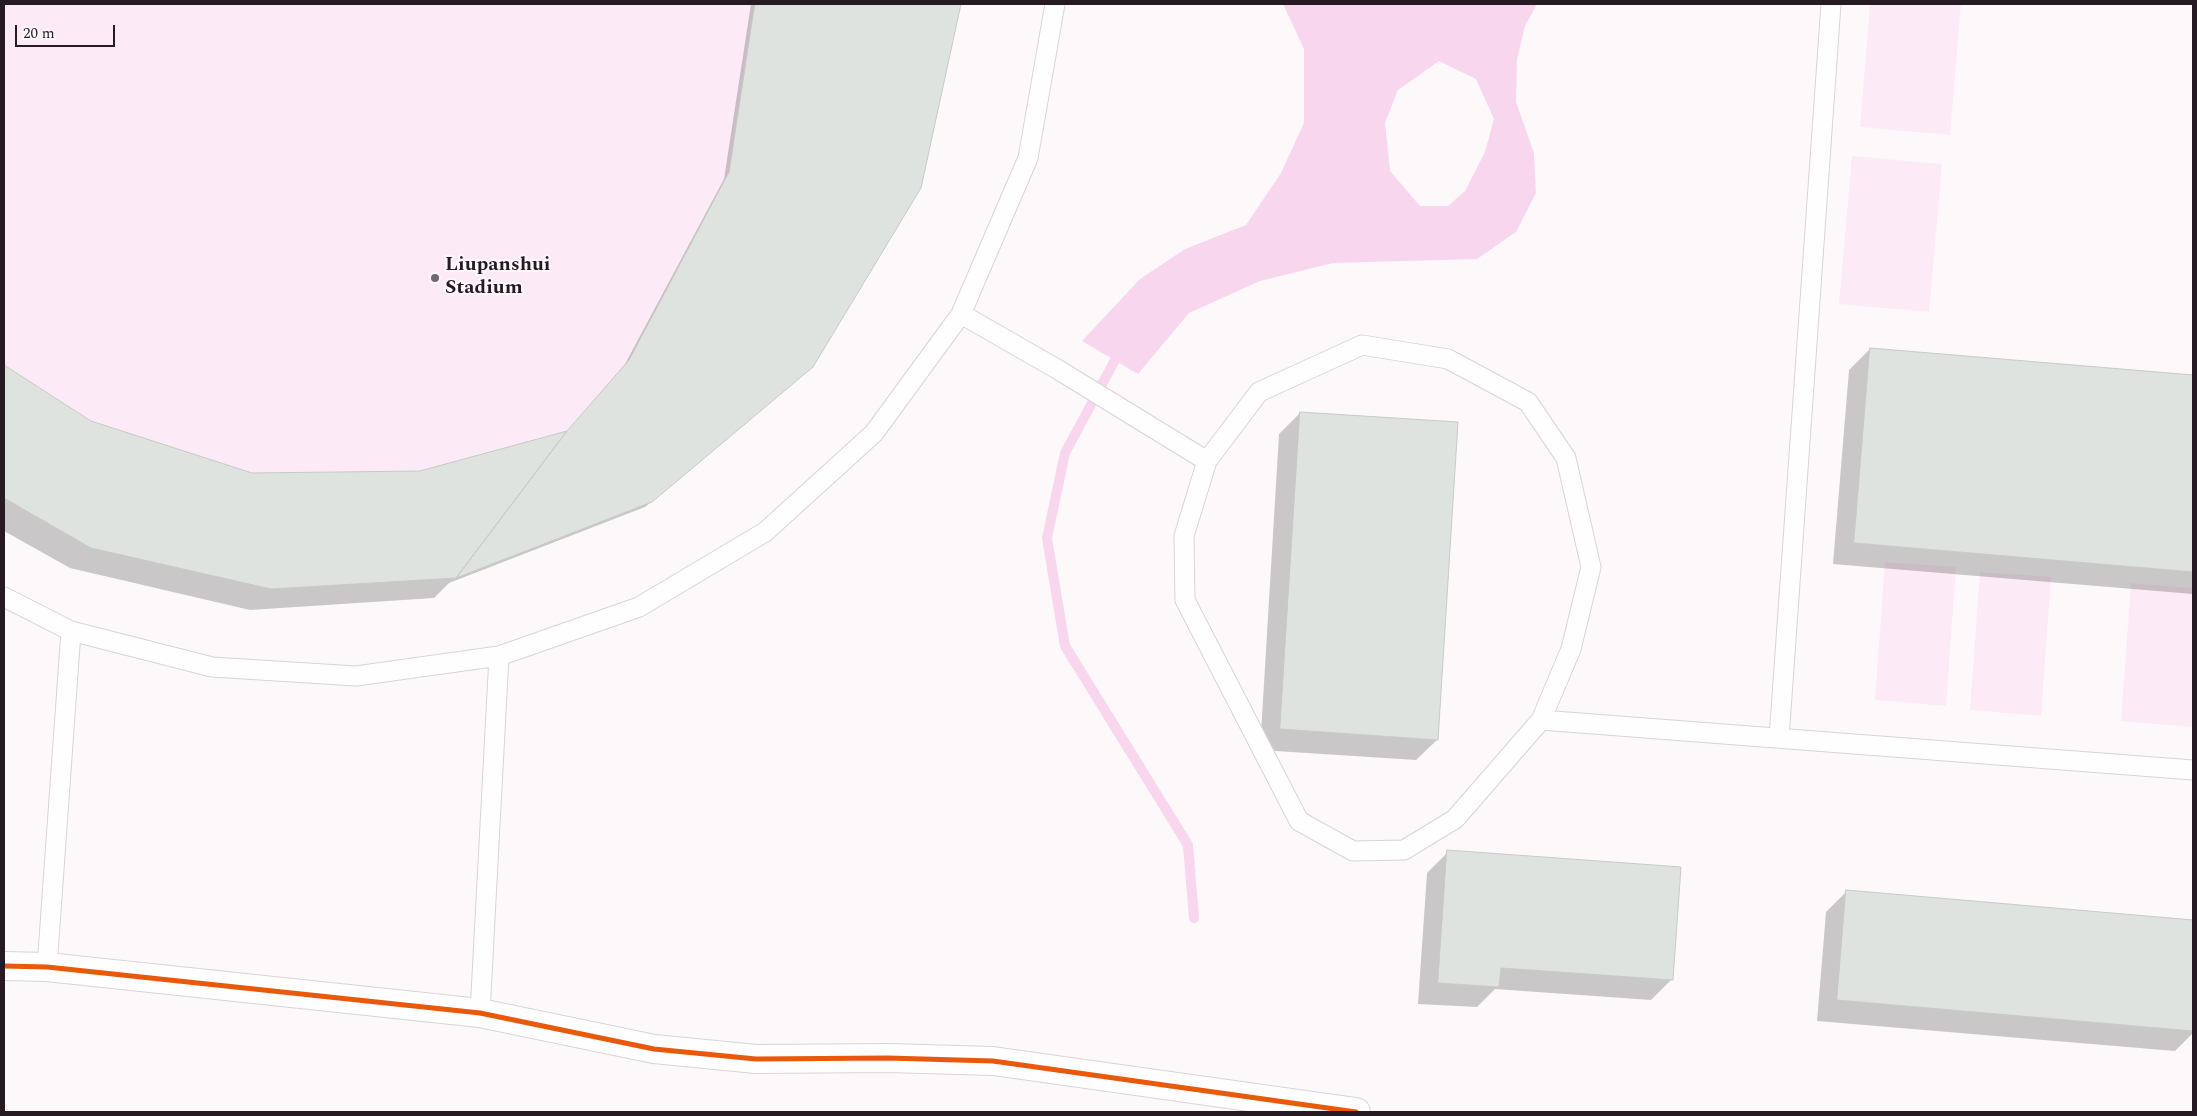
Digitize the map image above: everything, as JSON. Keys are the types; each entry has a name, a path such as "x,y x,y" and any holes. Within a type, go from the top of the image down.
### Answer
{"street":[{"path":"4,966 47,967 480,1013 654,1050 756,1059 993,1061 1356,1112"}],"lane":[{"path":"4,597 71,631 212,667 356,676 499,656 639,608 765,532 874,433 961,314 1028,158 1056,4"},
{"path":"1779,738 1831,4"},
{"path":"961,314 1057,369 1207,461"},
{"path":"1362,345 1448,359 1528,402 1566,458 1591,568 1571,649 1540,720 1455,819 1404,850 1352,851 1299,821 1185,600 1184,536 1207,461 1259,392 1362,345"},
{"path":"47,967 71,631"},
{"path":"480,1013 499,656"},
{"path":"1540,720 2193,770"}],"shaded area":[{"name":"Liupanshui Stadium","path":"4,4 961,4 921,188 813,367 652,502 456,578 271,589 91,548 4,498"},
{"path":"1283,4 1537,4 1525,26 1517,60 1516,102 1534,153 1536,193 1516,232 1477,259 1333,263 1260,281 1189,313 1138,374 1082,341 1140,279 1185,249 1246,225 1281,173 1304,123 1304,49","holes":["1439,61 1476,79 1494,119 1485,152 1465,191 1448,206 1420,206 1390,171 1385,123 1398,90"]},
{"path":"1870,4 1961,4 1950,135 1860,127"},
{"path":"1852,156 1942,164 1929,312 1839,304"},
{"path":"1885,562 1956,567 1946,706 1875,700"},
{"path":"1980,572 2051,577 2041,716 1970,710"},
{"path":"2131,583 2193,588 2192,727 2121,721"}],"building":[{"path":"755,4 961,4 921,188 813,367 652,502 456,578 567,431 629,360 729,172"},
{"path":"1870,348 2193,375 2193,572 1854,543"},
{"path":"4,365 91,421 252,473 420,471 567,431 456,578 271,589 91,548 4,498"},
{"path":"1300,412 1458,422 1438,740 1280,729"},
{"path":"1447,850 1681,867 1673,980 1501,968 1499,987 1438,983"},
{"path":"1846,890 2193,920 2193,1031 1837,1000"}],"waterway":[{"path":"1121,349 1065,453 1047,538 1065,646 1188,845 1194,918"}],"cycle path":[{"path":"4,966 47,967 480,1013 654,1049 756,1059 888,1058 993,1061 1356,1112"}],"place":[{"name":"Liupanshui Stadium","path":"435,278"}]}
